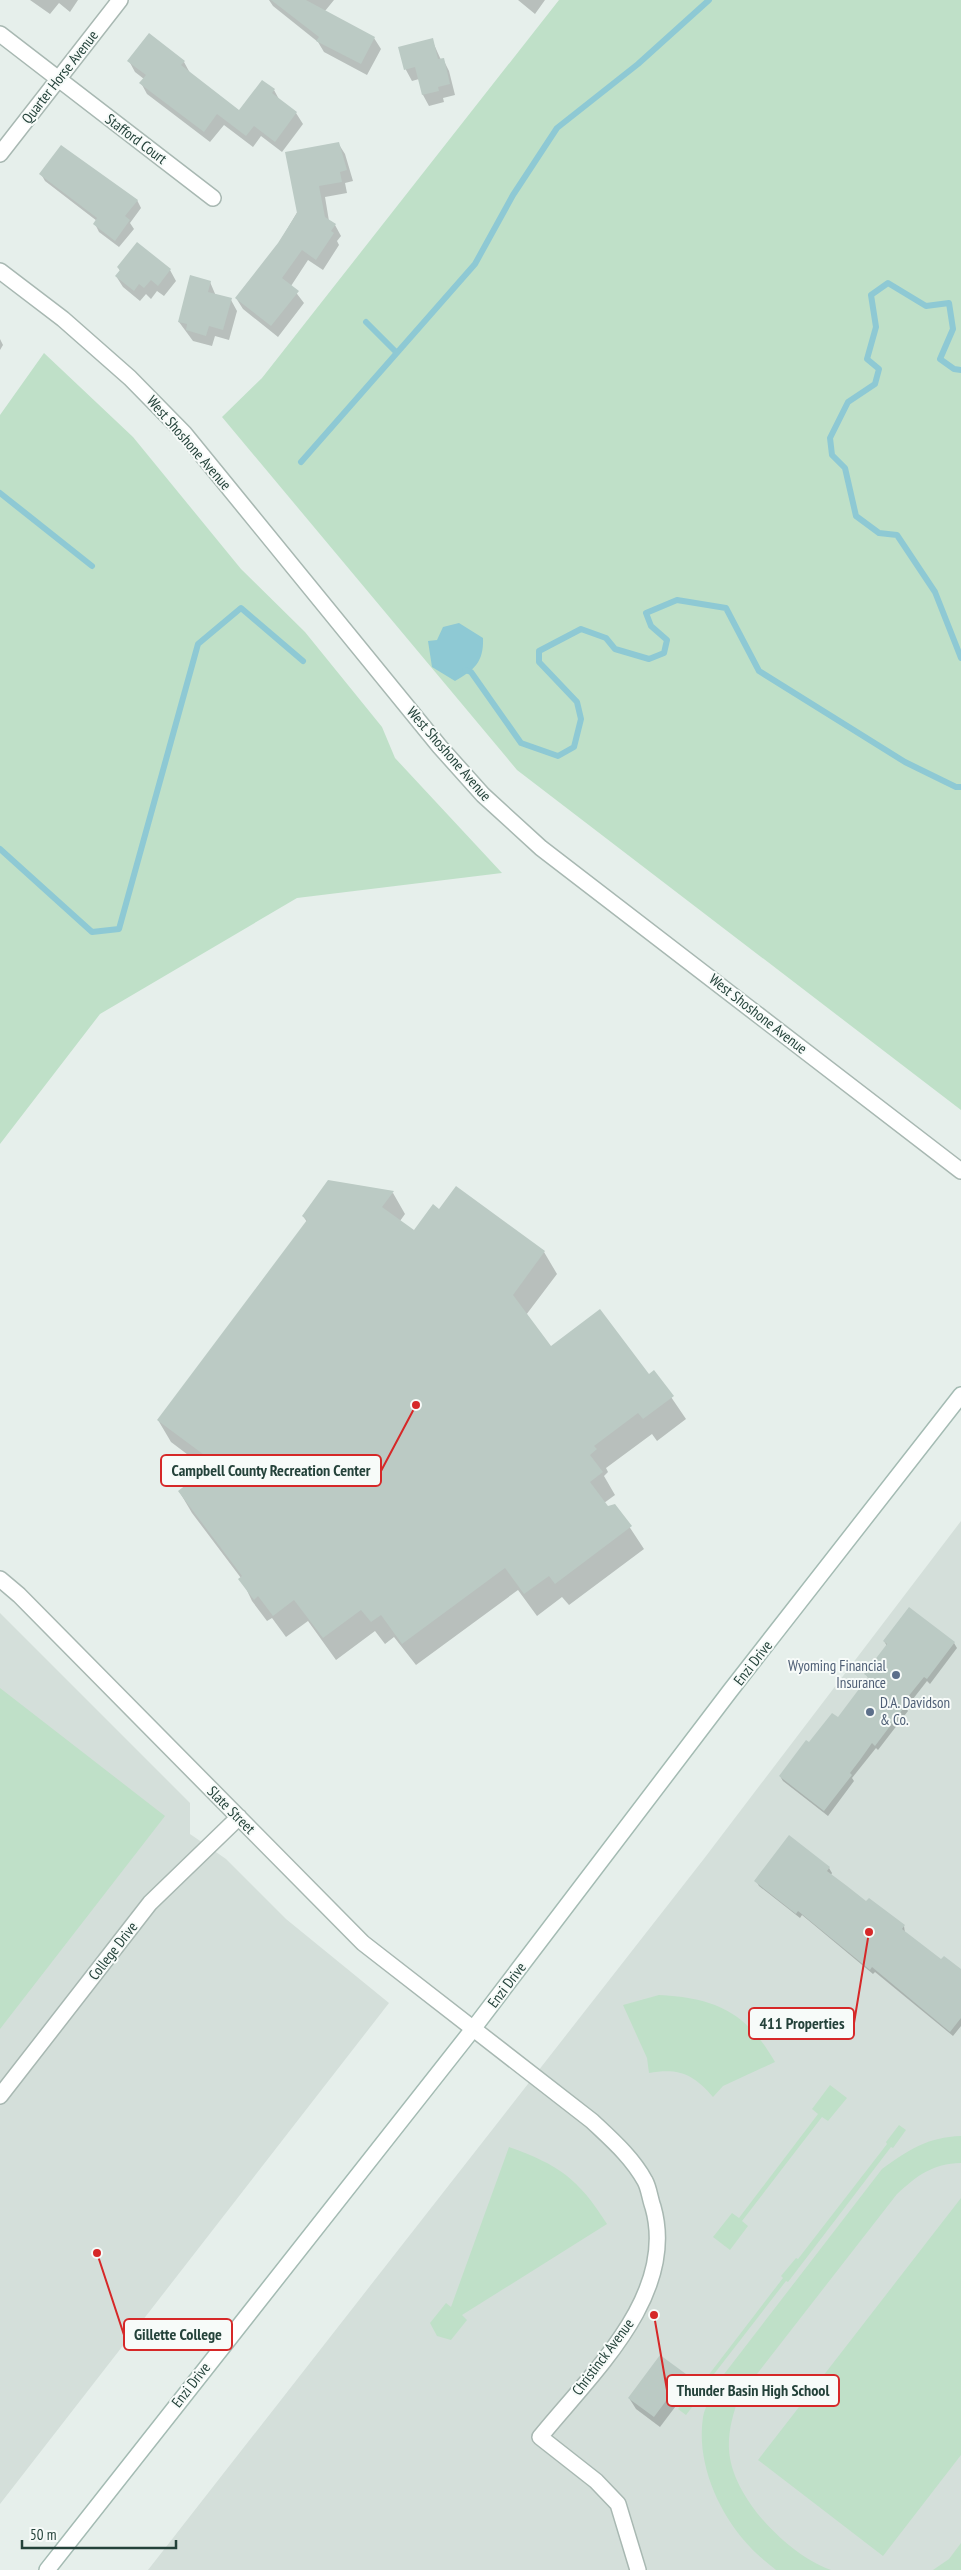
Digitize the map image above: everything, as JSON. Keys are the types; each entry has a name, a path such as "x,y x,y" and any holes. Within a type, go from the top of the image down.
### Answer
{"street":[{"name":"Quarter Horse Avenue","path":"0,154 120,0"},
{"name":"Stafford Court","path":"0,34 213,198"},
{"name":"West Shoshone Avenue","path":"0,271 63,319 130,378 184,433 440,747 483,795 541,848 961,1171"},
{"name":"Enzi Drive","path":"48,2570 473,2029 730,1691 961,1395"},
{"name":"Slate Street","path":"0,1579 19,1595 363,1943 473,2029"},
{"name":"College Drive","path":"0,2096 150,1903 239,1817"},
{"name":"Christinck Avenue","path":"473,2029 592,2121 625,2152 646,2182 657,2223 655,2270 642,2305 616,2344 540,2437 596,2481 618,2504 638,2570"}],"shaded area":[{"path":"961,1521 961,2570 148,2570 703,1860"},
{"path":"0,1613 190,1803 190,1834 226,1859 286,1919 389,2003 0,2504"}],"green space":[{"path":"559,0 961,0 961,1110 517,770 222,417 262,378"},
{"path":"44,353 133,437 241,569 305,632 382,727 395,758 502,873 297,898 100,1014 0,1144 0,415"},
{"path":"0,1688 165,1816 0,2029"},
{"path":"659,1995 697,2000 713,2004 728,2011 753,2031 775,2062 723,2086 713,2097 699,2083 685,2074 669,2071 649,2073 647,2058 623,2005"},
{"path":"830,2085 847,2098 828,2121 822,2117 742,2221 748,2226 730,2250 713,2237 732,2213 739,2218 818,2114 812,2109"},
{"path":"899,2125 906,2130 893,2148 891,2147 788,2282 786,2281 697,2396 699,2398 686,2415 678,2409 691,2392 694,2394 783,2278 781,2276 796,2258 798,2259 887,2144 886,2142"},
{"path":"961,2136 961,2163 934,2168 912,2181 897,2194 739,2397 731,2423 729,2449 732,2467 740,2486 751,2504 780,2538 797,2552 831,2570 776,2570 753,2550 739,2534 720,2504 712,2487 703,2452 703,2417 707,2404 718,2382 882,2169 901,2156 928,2142"},
{"path":"509,2147 541,2160 566,2175 597,2208 607,2224 462,2315 467,2320 451,2340 437,2336 430,2323 446,2303 451,2307"},
{"path":"961,2198 961,2455 883,2556 758,2460"},
{"path":"961,2543 961,2570 933,2570 949,2559"}],"water":[{"path":"459,623 483,638 483,646 480,659 472,669 455,681 432,667 428,641 437,640 443,627"}],"building":[{"path":"271,0 306,0 375,37 361,64 316,41 319,37"},
{"path":"149,33 185,61 181,65 239,110 262,80 275,89 272,93 297,112 275,142 254,126 246,136 217,114 204,132 139,83 146,75 127,61"},
{"path":"433,38 438,59 444,58 450,84 438,87 439,91 422,95 415,67 404,70 398,47"},
{"path":"339,142 347,170 340,172 342,182 319,186 325,217 336,224 331,231 334,233 316,260 302,250 282,278 299,291 271,326 235,298 278,243 297,213 285,152"},
{"path":"61,145 138,200 125,216 130,220 115,241 93,224 97,218 39,174"},
{"path":"137,242 171,269 158,286 151,280 144,288 139,284 134,291 115,276 120,270 117,267"},
{"path":"190,275 211,281 208,292 232,298 223,330 209,326 206,336 186,330 187,324 178,322"},
{"path":"328,1180 394,1191 382,1207 414,1230 433,1204 439,1209 456,1186 545,1251 513,1295 551,1346 600,1309 649,1374 654,1370 674,1396 643,1419 638,1413 594,1446 597,1449 590,1455 603,1472 590,1482 608,1506 615,1504 632,1526 555,1584 549,1576 524,1594 505,1568 402,1644 381,1615 371,1622 361,1610 323,1638 294,1600 273,1616 258,1596 254,1600 238,1579 242,1576 178,1491 215,1463 157,1420 307,1220 302,1216"},
{"path":"909,1607 955,1642 927,1679 924,1677 903,1703 906,1705 875,1746 872,1743 850,1773 852,1775 824,1811 779,1776 806,1740 809,1742 832,1713 838,1717 868,1677 864,1674 887,1644 883,1641"},
{"path":"789,1835 830,1867 827,1871 866,1901 869,1898 905,1925 902,1929 941,1959 944,1956 961,1969 961,2018 950,2032 872,1967 870,1970 798,1911 796,1914 754,1881"},
{"path":"660,2355 686,2374 654,2417 628,2398"}],"waterway":[{"path":"301,462 475,264 513,195 557,128 638,64 709,0"},
{"path":"961,370 954,369 940,359 953,329 949,303 926,306 888,283 871,295 876,327 867,359 879,369 875,384 848,402 830,438 832,455 845,468 856,516 879,533 897,535 935,592 961,658"},
{"path":"366,322 397,353"},
{"path":"0,493 92,566"},
{"path":"465,670 471,672 521,743 558,756 574,747 581,719 577,702 539,662 539,651 581,629 606,638 615,649 649,659 664,653 667,640 651,626 646,613 677,600 726,608 759,671 905,762 956,787 961,787"},
{"path":"0,849 92,932 119,929 198,644 241,608 303,661"}],"place":[{"name":"Campbell County Recreation Center","path":"416,1405"},
{"name":"Wyoming Financial Insurance","path":"896,1675"},
{"name":"D.A. Davidson & Co.","path":"870,1712"},
{"name":"411 Properties","path":"869,1932"},
{"name":"Gillette College","path":"97,2253"},
{"name":"Thunder Basin High School","path":"654,2315"}]}
